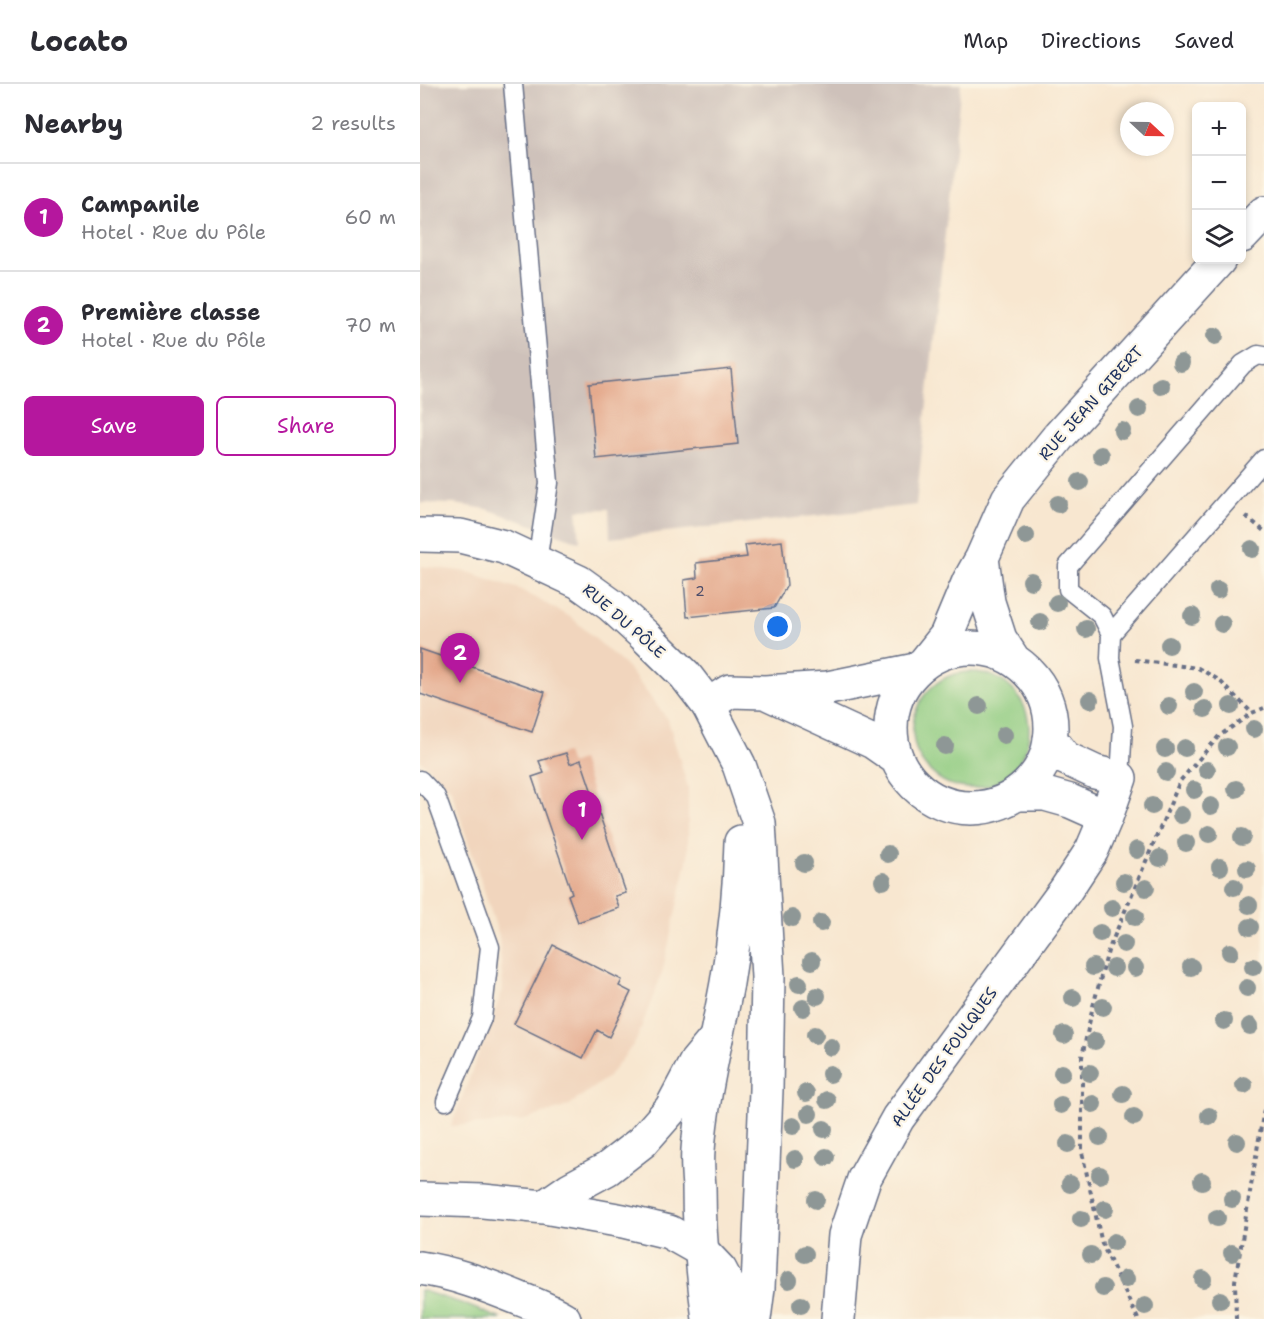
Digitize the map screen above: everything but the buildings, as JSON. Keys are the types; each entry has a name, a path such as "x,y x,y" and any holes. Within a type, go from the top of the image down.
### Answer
{"main road":[{"path":"1246,232 1264,213"},
{"name":"RUE JEAN GIBERT","path":"921,665 946,636 1008,499 1059,436 1215,264"},
{"name":"RUE DU PÔLE","path":"420,535 460,536 504,547 579,582 611,605 685,675 708,705 739,765 759,823 768,977 758,1288 754,1319"},
{"path":"982,558 988,602 1000,639 1012,659"},
{"path":"708,705 730,691 765,692 828,688 921,665 947,651 969,647 992,650 1012,659 1027,670 1039,685 1047,702 1051,720 1046,755 1039,770 1017,794 998,804 978,808 957,807 938,801 920,791 906,776 896,758 890,735 892,711 901,689 921,665"},
{"path":"765,692 873,742 896,758"},
{"path":"1050,739 1065,758 1095,772 1120,778"},
{"path":"709,1319 701,1250 698,1151 735,928 742,819 739,765"},
{"name":"ALLÉE DES FOULQUES","path":"838,1319 845,1235 864,1179 898,1118 1065,891 1092,850 1120,778"},
{"path":"1017,794 1045,794 1070,801 1106,818"},
{"path":"544,1207 570,1189 607,1169 642,1142 671,1109 696,1062 716,1038"},
{"path":"420,1199 483,1201 544,1207 669,1232 701,1250 720,1270 732,1293 736,1319"},
{"path":"420,1268 438,1270 492,1288 553,1312 564,1319"}],"lane":[{"path":"513,84 549,483 537,562"},
{"path":"1120,778 1122,726 1110,658 1111,634 1102,616 1068,589 1068,566 1243,364 1258,356 1264,356"},
{"path":"1111,634 1264,459"},
{"path":"420,780 436,797 490,947 482,1018 446,1101"}],"path":[{"path":"1110,658 1144,660 1198,668 1219,680 1252,712"},
{"path":"1138,1319 1102,1244 1082,1152 1082,1057 1108,951 1180,781 1219,736 1252,712 1264,708"},
{"path":"1236,1319 1235,1281 1264,1109"}],"shaded area":[{"path":"420,84 961,84 916,505 610,538 609,509 577,510 580,542 487,509 454,504 420,503"},
{"path":"420,566 468,572 519,589 572,618 628,668 668,720 688,788 688,856 662,973 636,1041 609,1076 568,1106 521,1121 451,1126 503,990 499,936 451,789 420,760"}],"green space":[{"path":"971,672 993,677 1012,689 1024,708 1029,730 1024,752 1012,771 993,783 971,788 949,783 930,771 918,752 913,730 918,708 930,689 949,677"},
{"path":"420,1290 464,1304 501,1319 420,1319"}],"place":[{"name":"Première classe","path":"460,683"},
{"name":"Campanile","path":"582,840"}]}
